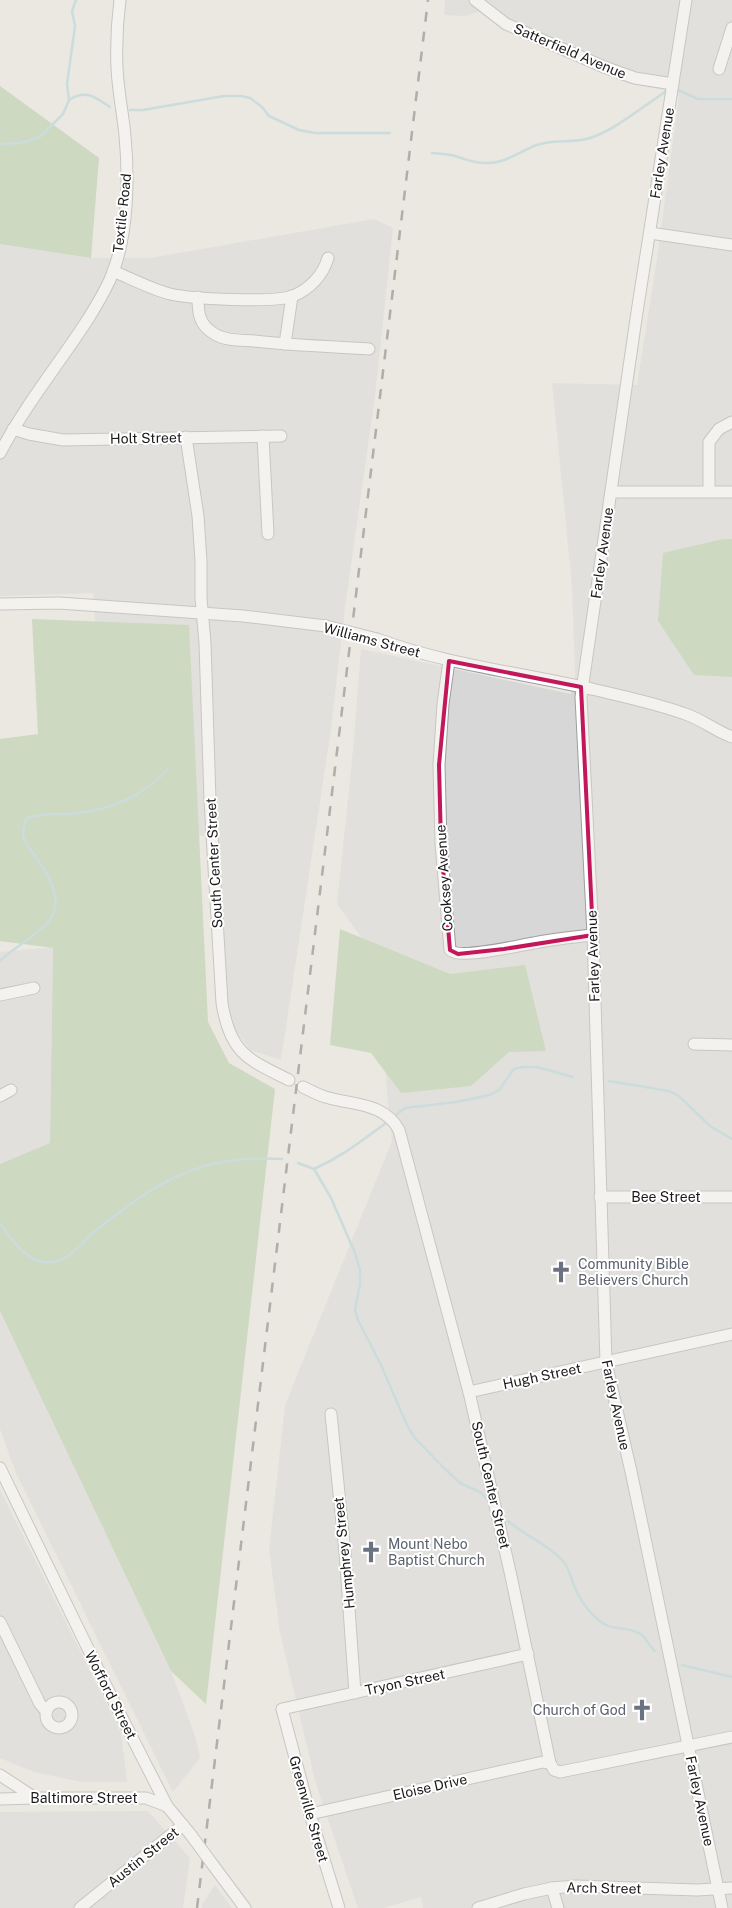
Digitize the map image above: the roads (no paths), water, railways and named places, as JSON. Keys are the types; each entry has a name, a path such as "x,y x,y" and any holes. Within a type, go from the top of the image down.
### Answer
{"street":[{"name":"Textile Road","path":"0,453 32,399 82,328 108,285 113,271 122,236 126,186 125,137 116,51 120,0"},
{"name":"Satterfield Avenue","path":"476,0 506,24 604,67 635,78 673,84"},
{"name":"Farley Avenue","path":"686,0 580,697 593,935 606,1362 632,1476 722,1908"},
{"path":"719,69 732,28"},
{"path":"650,233 732,245"},
{"path":"113,271 169,293 198,297 279,299 292,296 317,280 328,258"},
{"path":"285,344 292,296"},
{"path":"198,297 198,314 207,329 222,338 369,349"},
{"path":"709,491 709,442 719,429 732,422"},
{"name":"Holt Street","path":"13,429 37,436 63,440 281,436"},
{"path":"263,436 268,534"},
{"name":"South Center Street","path":"186,438 198,516 205,643 210,800 220,988 224,1018 228,1033 243,1053 263,1067 289,1080"},
{"path":"611,492 732,492"},
{"name":"Williams Street","path":"0,604 59,604 262,617 326,626 449,660 503,673 581,687 686,714 732,737"},
{"name":"Cooksey Avenue","path":"449,660 443,704 439,765 441,844 450,950 458,954 593,935"},
{"path":"0,995 34,988"},
{"path":"694,1044 732,1045"},
{"name":"South Center Street","path":"303,1087 328,1098 377,1109 391,1119 399,1130 470,1392 550,1763"},
{"path":"0,1096 11,1090"},
{"name":"Bee Street","path":"600,1197 732,1197"},
{"name":"Hugh Street","path":"470,1392 732,1334"},
{"name":"Humphrey Street","path":"331,1414 345,1553 355,1693"},
{"name":"Wofford Street","path":"0,1468 167,1806 245,1908"},
{"path":"0,1622 40,1704 46,1710"},
{"name":"Tryon Street","path":"282,1709 528,1654"},
{"name":"Greenville Street","path":"282,1709 338,1908"},
{"path":"550,1763 554,1770 560,1772 732,1737"},
{"name":"Eloise Drive","path":"310,1814 458,1780 543,1762 550,1763"},
{"path":"0,1775 35,1798"},
{"name":"Baltimore Street","path":"0,1800 35,1798 146,1798 167,1806"},
{"name":"Austin Street","path":"80,1908 183,1825"},
{"name":"Arch Street","path":"478,1908 524,1894 552,1888 576,1886 718,1890 732,1888"},
{"path":"552,1888 558,1908"}],"waterway":[{"path":"0,144 20,143 40,137 63,114 69,100 67,84 75,26 72,11 76,0"},
{"path":"676,89 698,99 732,99"},
{"path":"432,153 452,155 476,162 492,163 504,160 541,144 583,140 599,135 618,124 665,92"},
{"path":"69,100 85,95 95,97 110,107"},
{"path":"130,110 143,110 224,96 241,96 250,98 262,107 269,116 299,130 315,133 390,133"},
{"path":"0,961 46,924 51,918 56,904 50,881 24,837 23,829 27,818 42,815 69,814 111,806 147,788 168,769"},
{"path":"396,1115 405,1108 456,1102 490,1095 499,1090 514,1069 537,1067 573,1077"},
{"path":"609,1081 669,1091 679,1096 710,1126 732,1139"},
{"path":"298,1163 314,1169 343,1153 386,1123"},
{"path":"0,1223 22,1251 29,1256 44,1262 59,1261 76,1250 95,1231 139,1198 181,1175 226,1161 282,1159"},
{"path":"314,1169 331,1198 355,1253 360,1270 360,1284 355,1310 358,1320 381,1365 406,1423 414,1437 460,1483 480,1492 486,1498"},
{"path":"508,1521 563,1561 569,1570 578,1595 595,1617 611,1627 640,1633 655,1651"},
{"path":"682,1665 732,1677"}],"railway":[{"path":"197,1908 428,0"}],"place":[{"name":"Community Bible Believers Church","path":"561,1272"},
{"name":"Mount Nebo Baptist Church","path":"371,1552"},
{"name":"Church of God","path":"642,1710"}]}
